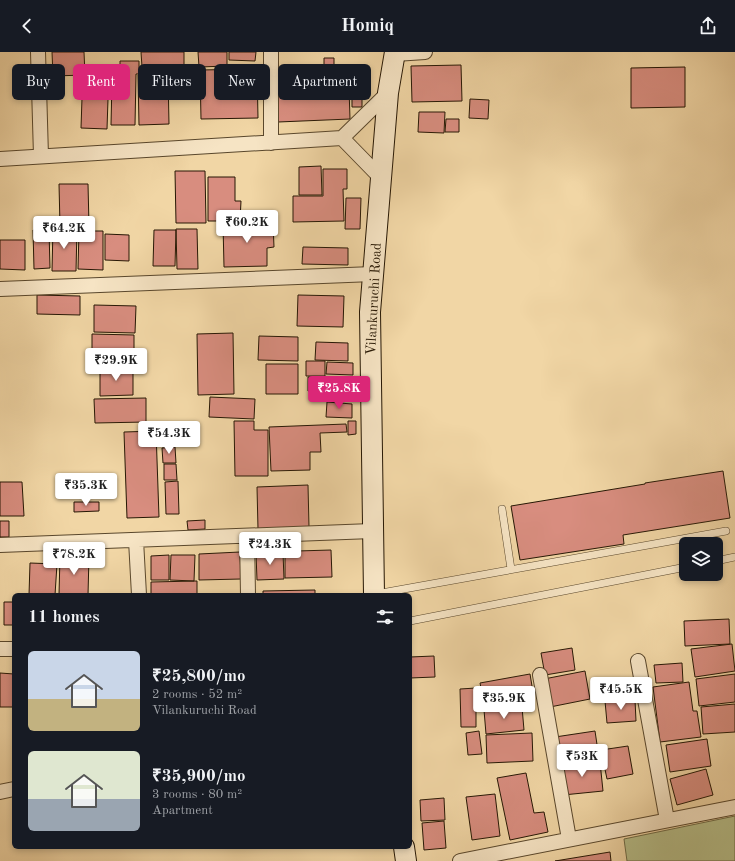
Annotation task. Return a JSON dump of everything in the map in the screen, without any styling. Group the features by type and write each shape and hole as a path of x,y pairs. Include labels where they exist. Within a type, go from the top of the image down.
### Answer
{"main road":[{"name":"Vilankuruchi Road","path":"374,593 370,312 388,93 395,53"},
{"path":"404,849 406,861"}],"street":[{"path":"38,52 41,156"},
{"path":"271,52 271,143"},
{"path":"395,53 425,52"},
{"path":"0,159 342,138 388,93"},
{"path":"342,138 381,178"},
{"path":"0,289 373,274"},
{"path":"0,545 372,531"},
{"path":"247,536 248,593"},
{"path":"136,540 139,593"},
{"path":"0,650 12,649"},
{"path":"638,661 667,820"},
{"path":"540,675 569,839"},
{"path":"0,792 12,789"},
{"path":"460,861 735,807"}],"lane":[{"path":"502,509 511,569"},
{"path":"385,593 726,531"},
{"path":"723,560 735,557"},
{"path":"412,621 679,568"}],"green space":[{"path":"735,816 735,861 627,861 624,839"}],"building":[{"path":"52,52 84,52 85,64 73,64 73,75 65,76 65,64 52,64"},
{"path":"141,52 184,52 184,64 142,64"},
{"path":"198,52 227,52 227,64 214,64 214,66 206,67 206,64 199,64"},
{"path":"229,52 256,52 255,61 229,60"},
{"path":"324,58 334,58 334,64 324,64"},
{"path":"120,61 139,61 138,74 136,74 135,125 111,125 112,100 130,100 130,64 120,64"},
{"path":"461,65 462,101 412,102 411,66"},
{"path":"685,67 685,107 631,108 631,68"},
{"path":"206,70 214,70 214,100 258,100 258,118 201,119 201,100 206,100"},
{"path":"277,91 278,100 349,100 350,119 278,122"},
{"path":"470,99 489,100 488,119 469,118"},
{"path":"82,100 108,100 107,129 81,128"},
{"path":"138,100 169,100 169,124 139,125"},
{"path":"352,100 362,100 362,107 352,107"},
{"path":"419,112 445,112 444,133 418,132"},
{"path":"446,119 459,119 459,132 445,132"},
{"path":"321,166 322,195 299,195 299,167"},
{"path":"323,169 347,169 347,189 343,189 344,221 293,222 293,196 323,196"},
{"path":"175,171 205,171 206,223 176,223"},
{"path":"208,177 235,177 235,201 241,201 240,221 208,221"},
{"path":"59,184 88,184 89,226 60,226"},
{"path":"346,198 361,198 360,229 345,229"},
{"path":"273,223 274,247 267,248 267,266 224,267 223,224"},
{"path":"53,228 77,229 76,271 52,271"},
{"path":"176,229 197,229 198,269 177,269"},
{"path":"33,230 49,230 50,268 34,269"},
{"path":"154,230 176,230 175,266 153,266"},
{"path":"79,231 103,231 103,270 78,269"},
{"path":"105,234 129,235 129,261 105,260"},
{"path":"0,240 25,240 25,270 0,269"},
{"path":"303,247 348,248 348,265 302,264"},
{"path":"37,295 80,296 80,315 37,314"},
{"path":"298,295 344,296 343,327 297,326"},
{"path":"94,305 136,306 135,333 94,332"},
{"path":"233,333 234,394 198,395 197,334"},
{"path":"92,334 134,335 134,364 92,363"},
{"path":"259,336 298,337 298,361 258,360"},
{"path":"316,342 348,343 348,361 315,360"},
{"path":"306,361 325,361 325,376 306,376"},
{"path":"327,362 353,363 353,375 326,374"},
{"path":"266,364 298,364 298,394 266,394"},
{"path":"133,369 133,395 100,396 100,370"},
{"path":"308,377 345,378 344,393 308,391"},
{"path":"210,397 255,399 254,419 209,417"},
{"path":"146,398 146,422 95,423 94,399"},
{"path":"327,402 352,404 352,418 326,417"},
{"path":"234,421 254,421 254,430 268,430 268,476 235,476"},
{"path":"348,421 356,421 356,434 348,435"},
{"path":"346,424 347,432 320,433 321,452 310,452 310,470 271,471 269,427"},
{"path":"173,429 174,446 162,446 161,430"},
{"path":"156,431 159,517 127,518 124,432"},
{"path":"175,447 176,463 163,463 162,448"},
{"path":"164,464 176,464 177,480 164,480"},
{"path":"723,471 730,518 623,535 624,544 520,560 511,506"},
{"path":"178,481 179,514 166,514 165,482"},
{"path":"0,482 22,482 24,516 0,516"},
{"path":"308,485 309,527 258,529 257,487"},
{"path":"74,502 99,502 99,511 74,512"},
{"path":"205,520 205,529 188,530 187,521"},
{"path":"0,521 9,521 9,537 0,537"},
{"path":"331,550 332,577 285,578 285,555 297,555 297,551"},
{"path":"240,552 241,579 199,580 199,554"},
{"path":"283,553 284,579 257,580 256,554"},
{"path":"169,555 169,580 151,580 151,556"},
{"path":"171,555 195,555 194,581 170,580"},
{"path":"60,556 89,556 88,593 59,593"},
{"path":"30,563 57,564 55,593 29,593"},
{"path":"197,581 197,593 151,593 151,582"},
{"path":"315,590 315,593 263,593 263,591"},
{"path":"4,602 12,602 12,625 4,625"},
{"path":"729,619 730,644 685,646 684,621"},
{"path":"732,644 735,671 695,677 691,649"},
{"path":"572,648 575,670 545,675 541,653"},
{"path":"434,656 435,677 412,678 412,657"},
{"path":"682,663 683,682 656,683 654,665"},
{"path":"585,671 590,699 550,707 544,679"},
{"path":"0,673 12,674 12,707 0,707"},
{"path":"530,674 534,698 485,708 480,683"},
{"path":"735,674 735,702 699,706 696,679"},
{"path":"689,682 693,711 697,711 701,737 660,742 653,687"},
{"path":"476,688 476,727 461,727 460,689"},
{"path":"635,700 636,721 607,723 605,701"},
{"path":"735,704 735,732 703,734 701,707"},
{"path":"522,707 524,730 486,734 484,710"},
{"path":"479,731 482,754 468,755 466,733"},
{"path":"595,731 599,758 559,764 555,737"},
{"path":"532,733 533,761 487,763 486,735"},
{"path":"707,739 711,766 670,772 666,745"},
{"path":"628,746 633,774 607,779 601,750"},
{"path":"600,762 603,791 563,795 560,766"},
{"path":"706,769 713,795 677,805 670,779"},
{"path":"526,773 534,813 544,812 548,832 510,840 497,778"},
{"path":"495,794 500,836 472,840 466,797"},
{"path":"444,798 445,820 421,821 420,800"},
{"path":"444,821 446,848 424,850 422,823"},
{"path":"610,852 611,861 555,861"}]}
